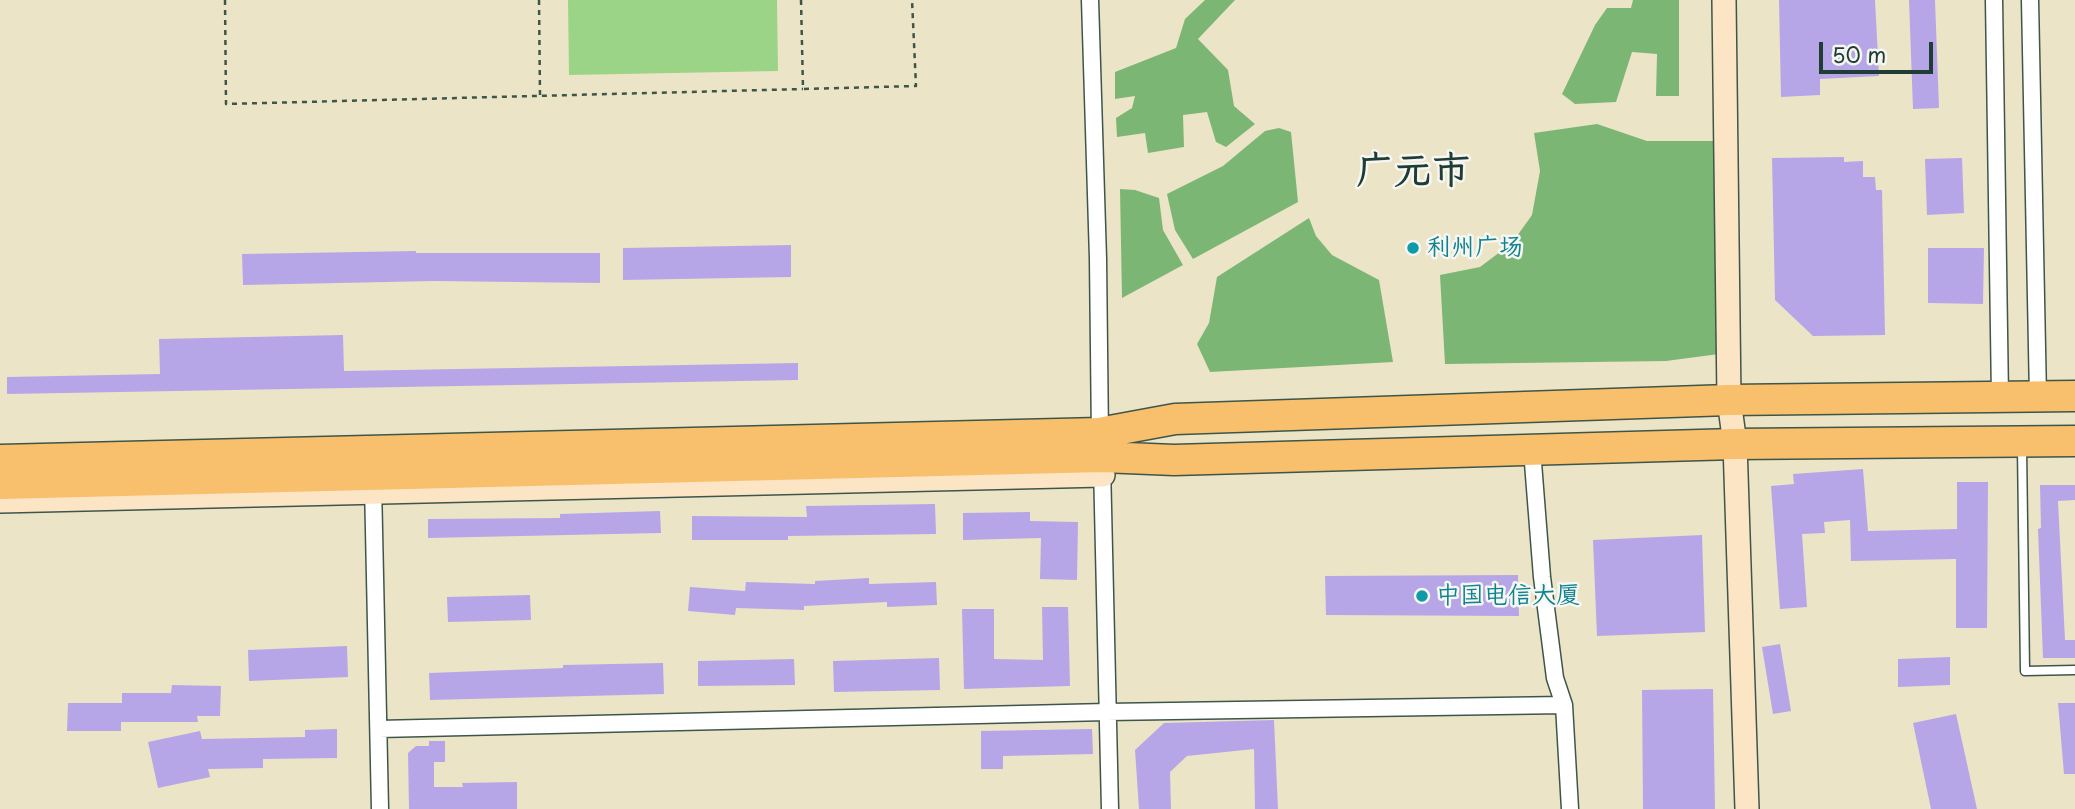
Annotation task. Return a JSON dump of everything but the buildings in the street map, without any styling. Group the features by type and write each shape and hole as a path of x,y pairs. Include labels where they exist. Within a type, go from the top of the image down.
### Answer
{"highway":[{"path":"1101,455 1175,418 1730,400 2075,396"},
{"path":"0,484 1101,455 1174,460 1735,444 2075,441"},
{"path":"0,460 372,473"}],"street":[{"path":"1090,0 1110,809"},
{"path":"1724,0 1730,400 1735,444 1748,809"},
{"path":"1994,0 2000,397"},
{"path":"2030,0 2038,397"},
{"path":"1532,450 1542,578 1555,678 1564,705 1570,809"},
{"path":"0,502 372,473 380,809"},
{"path":"379,729 1107,712 1564,705"}],"lane":[{"path":"2022,441 2025,671 2075,670"}],"path":[{"path":"225,0 226,104 916,86 912,0"},
{"path":"539,0 540,96"},
{"path":"801,0 803,89"}],"green space":[{"path":"568,0 777,0 778,71 569,75"},
{"path":"1205,0 1235,0 1198,39 1228,70 1234,106 1255,124 1226,147 1216,142 1207,112 1183,115 1184,147 1148,153 1145,133 1117,137 1116,118 1132,108 1135,96 1115,99 1115,72 1176,48 1185,19"},
{"path":"1633,0 1679,0 1679,96 1656,96 1657,54 1632,52 1616,102 1575,104 1562,94 1595,25 1607,8 1631,8"},
{"path":"1597,124 1647,141 1713,141 1719,354 1666,361 1445,364 1440,275 1480,267 1512,243 1532,215 1540,171 1534,133"},
{"path":"1279,128 1291,132 1298,202 1193,259 1175,230 1167,194 1223,166 1265,131"},
{"path":"1120,189 1135,190 1159,198 1163,230 1183,265 1122,298"},
{"path":"1309,218 1316,236 1332,255 1379,280 1393,362 1210,372 1197,344 1209,323 1217,277"}],"place":[{"name":"利州广场","path":"1413,248"},
{"name":"中国电信大厦","path":"1422,596"}],"district":[{"name":"广元市","path":"1413,173"}]}
